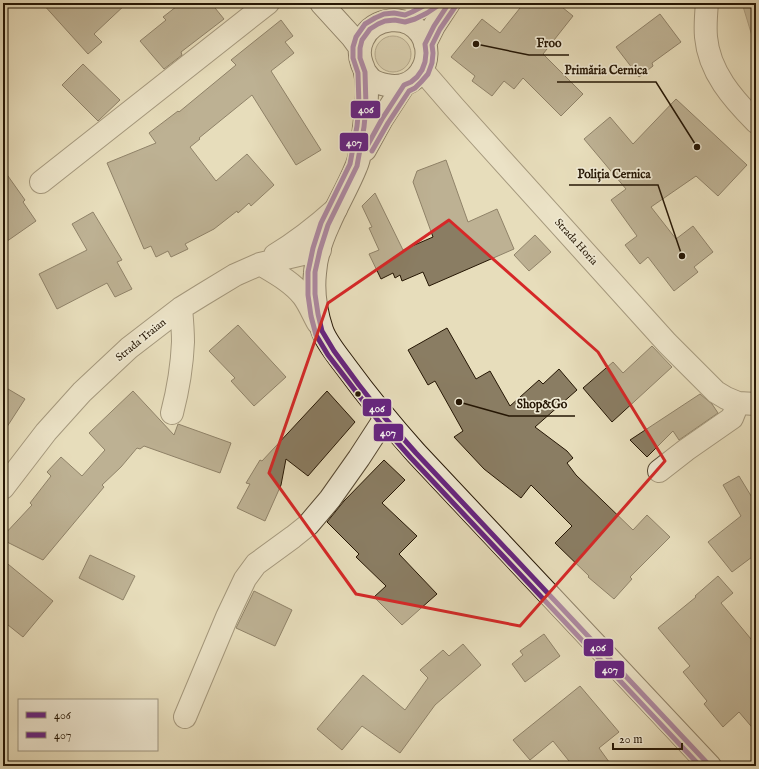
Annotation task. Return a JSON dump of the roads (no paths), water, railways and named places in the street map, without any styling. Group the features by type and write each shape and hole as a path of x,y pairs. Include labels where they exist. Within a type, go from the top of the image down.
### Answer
{"street":[{"path":"41,182 268,3"},
{"path":"321,3 360,48"},
{"path":"326,3 349,16 362,21 378,24"},
{"path":"405,22 428,13 442,3"},
{"path":"425,44 434,26 449,3"},
{"path":"707,3 706,37 712,64 721,81 738,103 756,122"},
{"path":"357,166 366,106 365,72 360,58 362,40 370,29 385,21 395,20 405,22 421,34 425,44 425,62 422,70 411,82 404,85 388,86 379,84 365,72"},
{"name":"Strada Horia","path":"422,70 667,343 716,392 726,398 747,404"},
{"path":"322,331 315,294 315,272 328,225 382,119 404,85"},
{"path":"336,209 316,227 290,246 260,264 294,286 303,296 334,351 385,418 416,453 710,766"},
{"name":"Strada Traian","path":"3,488 46,432 82,392 129,348 181,308 235,275 260,264 320,250"},
{"path":"172,413 178,390 183,341 181,308"},
{"path":"659,471 732,418 747,404"},
{"path":"186,717 227,617 245,580 256,564 308,525 330,499 385,418"}],"place":[{"name":"Froo","path":"476,44"},
{"name":"Primăria Cernica","path":"697,147"},
{"name":"Poliția Cernica","path":"682,256"},
{"name":"Shop&Go","path":"459,402"}]}
